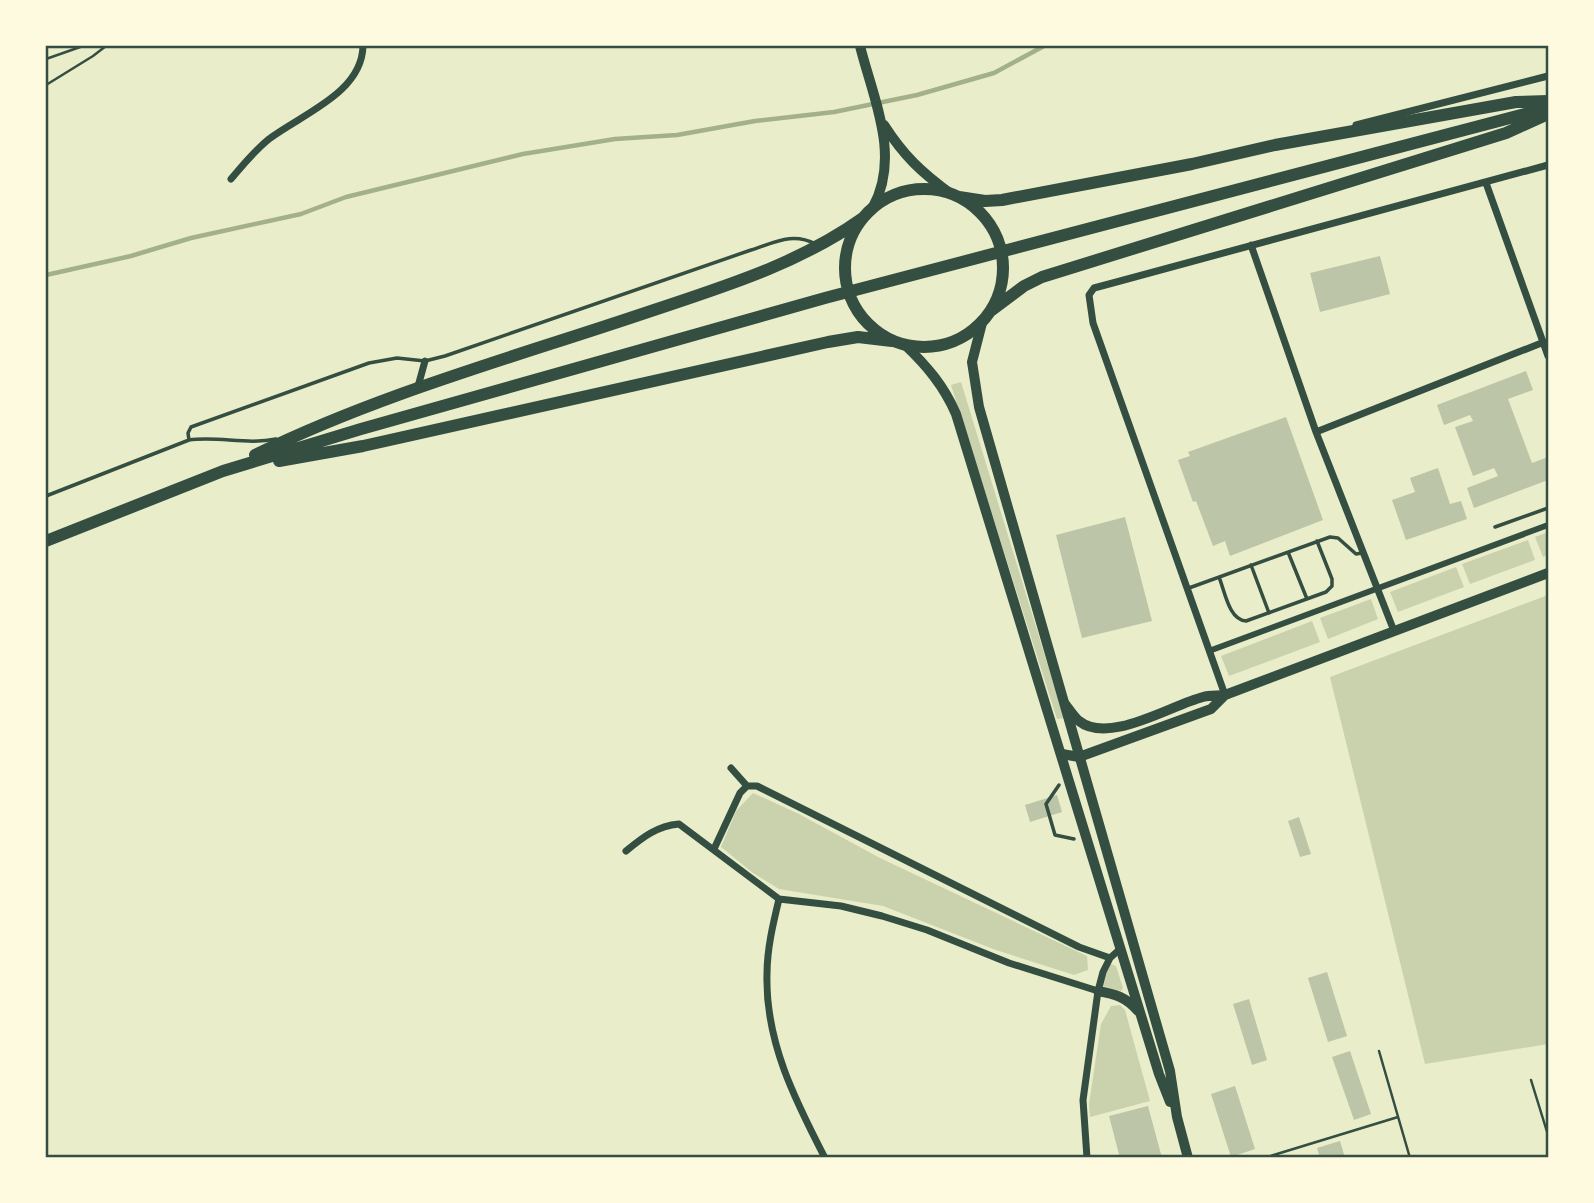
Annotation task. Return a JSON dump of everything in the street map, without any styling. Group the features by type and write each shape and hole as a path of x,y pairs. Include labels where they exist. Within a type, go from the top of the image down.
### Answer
{"main road":[{"path":"860,46 881,120 885,172 883,186 873,207 863,218 848,247 846,279 856,309 878,332 892,341"},
{"path":"873,207 903,192 919,189 985,201 1002,200 1192,164 1275,145 1516,102 1549,101"},
{"path":"223,471 825,298 1549,108"},
{"path":"223,471 363,446 828,342 858,337 926,348 947,344 966,336 982,323 992,310 1024,286 1052,273 1480,141 1549,114"},
{"path":"881,120 914,165 929,179 975,208 997,237 1003,274 992,310"},
{"path":"46,541 223,471 295,435 352,411 751,277 819,245 863,218"},
{"path":"982,323 972,362 979,407 1170,1071 1177,1117 1188,1157"},
{"path":"905,345 934,375 948,395 956,414 1159,1074 1177,1117"},
{"path":"1120,949 1133,945"},
{"path":"1098,991 1117,995 1128,1001 1142,1019"}],"street":[{"path":"231,179 257,149 350,81 358,70 362,46"},
{"path":"1275,145 1549,76"},
{"path":"1225,695 1093,323 1089,295 1094,288 1549,165"},
{"path":"1486,183 1549,356"},
{"path":"1251,246 1316,432 1394,631"},
{"path":"1316,432 1544,342"},
{"path":"417,390 425,361"},
{"path":"1209,651 1549,525"},
{"path":"1065,703 1078,720 1087,725 1108,729 1132,723 1205,696 1225,695 1549,573"},
{"path":"1062,754 1079,757 1211,709 1225,695"},
{"path":"731,768 747,786"},
{"path":"713,849 740,793 747,786 757,786 1079,947 1110,958"},
{"path":"626,851 645,834 666,825 679,824 779,900 841,906 883,916 927,930 1009,963 1098,991"},
{"path":"779,900 766,973 774,1037 789,1085 825,1157"},
{"path":"1087,1157 1083,1100 1098,991 1102,972 1110,958 1120,949"}],"lane":[{"path":"189,440 191,427 369,363 397,358 425,361 445,356 792,238 801,237 819,245"},
{"path":"46,496 189,440 208,438 266,441 295,435"},
{"path":"1495,527 1549,508"},
{"path":"1187,589 1330,537 1338,538 1356,554 1363,553"},
{"path":"1219,577 1234,616 1239,621 1269,613 1326,592 1332,586 1332,579 1317,541"},
{"path":"1287,552 1307,599"},
{"path":"1251,565 1269,613"},
{"path":"1059,785 1046,804 1055,835 1074,839"}],"path":[{"path":"46,59 83,46"},
{"path":"46,85 93,57 106,46"},
{"path":"1380,1051 1410,1157"},
{"path":"1531,1080 1549,1135"},
{"path":"1264,1157 1398,1117"}],"green space":[{"path":"961,382 1064,718 1057,719 951,385"},
{"path":"1548,532 1548,555 1543,557 1535,537"},
{"path":"1528,540 1535,560 1470,584 1462,564"},
{"path":"1456,567 1464,587 1398,612 1390,592"},
{"path":"1548,595 1548,1044 1425,1064 1330,677"},
{"path":"1371,599 1378,619 1328,639 1320,618"},
{"path":"1312,621 1320,642 1229,676 1221,656"},
{"path":"753,793 799,814 880,858 1087,956 1088,970 1074,975 996,950 883,906 779,889 753,873 721,847 736,811"},
{"path":"1111,964 1116,966 1123,988 1121,991 1102,986 1107,967"},
{"path":"1120,1005 1125,1010 1150,1101 1090,1117 1089,1104 1101,1024 1111,1006"}],"building":[{"path":"1380,256 1390,294 1320,312 1310,273"},
{"path":"1526,371 1533,390 1508,399 1532,463 1548,457 1548,480 1474,508 1467,488 1498,476 1494,468 1473,476 1455,427 1473,421 1470,415 1444,425 1437,405"},
{"path":"1286,417 1323,520 1230,556 1225,541 1213,546 1178,460 1190,456 1188,452"},
{"path":"1438,468 1450,504 1461,501 1467,519 1406,540 1392,500 1415,492 1410,478"},
{"path":"1125,517 1152,621 1082,638 1056,535"},
{"path":"1057,795 1062,812 1030,822 1025,805"},
{"path":"1299,817 1311,854 1300,857 1288,821"},
{"path":"1327,972 1347,1036 1328,1042 1308,978"},
{"path":"1249,999 1267,1060 1252,1065 1233,1004"},
{"path":"1350,1051 1371,1114 1354,1120 1332,1057"},
{"path":"1235,1086 1255,1149 1231,1157 1211,1094"},
{"path":"1148,1106 1162,1158 1120,1158 1109,1116"},
{"path":"1340,1141 1345,1158 1320,1158 1317,1148"}],"waterway":[{"path":"46,275 131,256 191,238 301,214 346,197 523,154 615,139 677,135 755,121 834,112 917,95 994,73 1044,46"}]}
